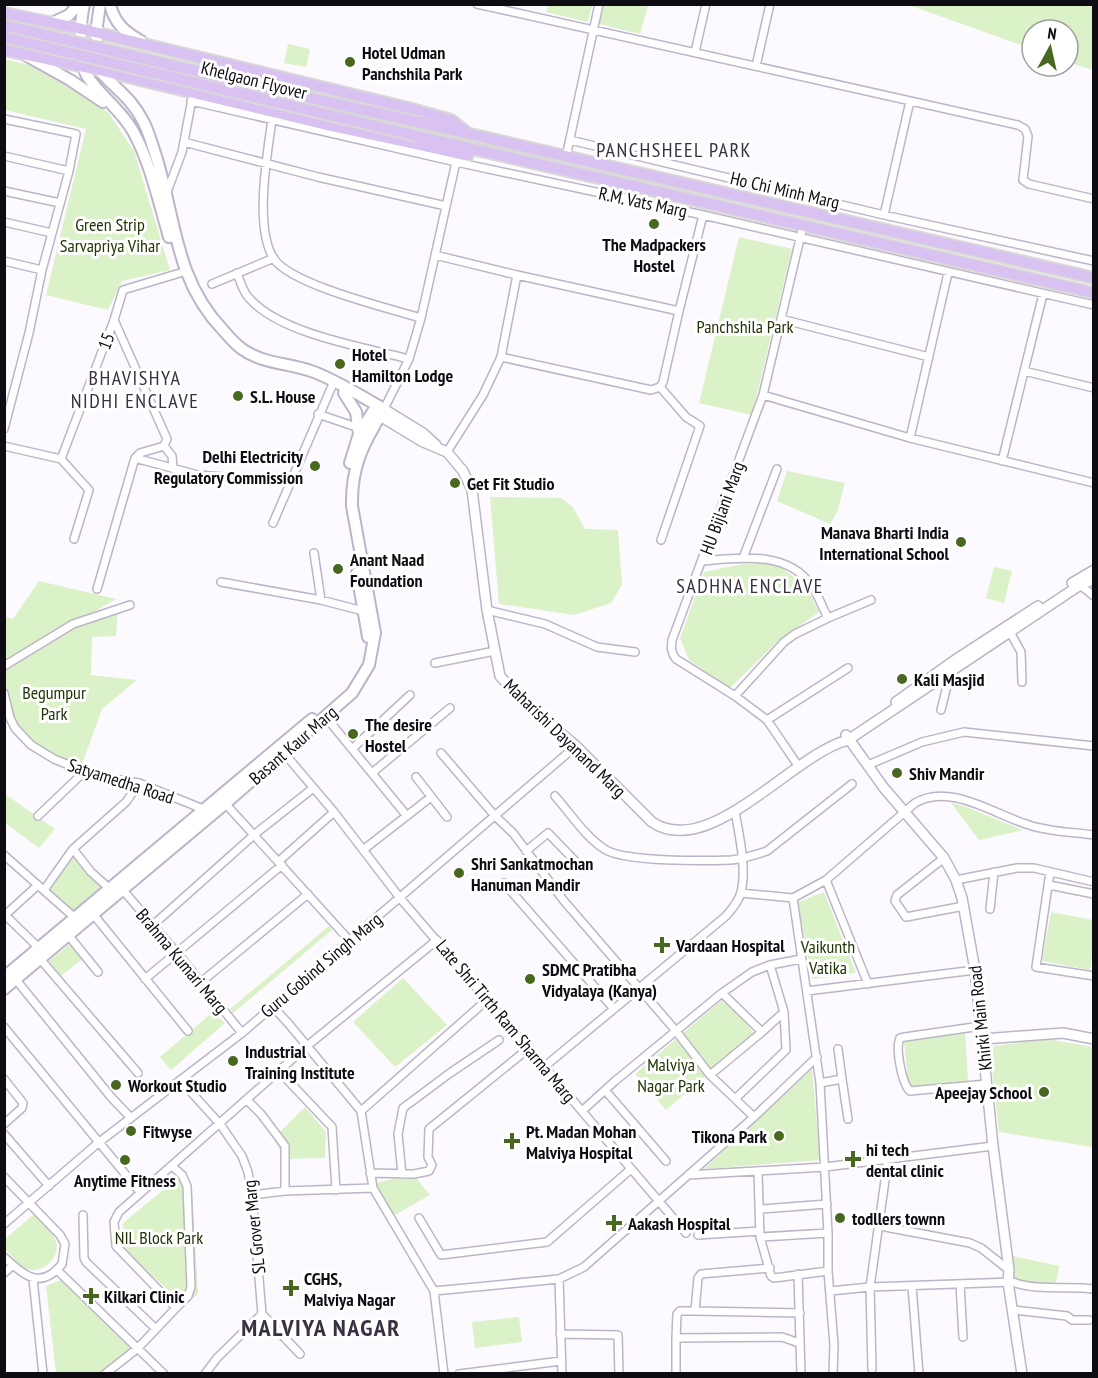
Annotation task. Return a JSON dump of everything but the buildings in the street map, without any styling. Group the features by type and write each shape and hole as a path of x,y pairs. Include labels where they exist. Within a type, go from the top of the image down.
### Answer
{"main road":[{"path":"52,23 69,15 79,4"},
{"path":"84,4 81,51 83,67 88,79 117,109 141,147 182,272"},
{"path":"100,4 96,33 99,70 133,103 144,122 160,166 174,242"},
{"path":"110,4 114,18 122,29 155,48"},
{"path":"4,13 82,29 418,111 451,120 469,133"},
{"path":"4,13 13,26 13,34 4,45"},
{"name":"Khelgaon Flyover","path":"4,25 283,93 469,133"},
{"name":"Khelgaon Flyover","path":"4,37 495,154"},
{"path":"4,50 99,70 190,96 415,145 472,156 495,154"},
{"path":"23,55 65,77 99,99 126,122"},
{"path":"190,96 175,84 172,70 181,59 195,56"},
{"name":"Ho Chi Minh Marg","path":"469,133 1094,278"},
{"name":"Ho Chi Minh Marg","path":"495,154 1094,293"},
{"name":"Maharishi Dayanand Marg","path":"182,272 189,296 203,317 239,354 260,365 304,374 378,410"},
{"name":"Maharishi Dayanand Marg","path":"182,272 207,313 244,351 267,362 297,367 322,375 378,410"},
{"path":"344,393 357,412 362,432"},
{"name":"Basant Kaur Marg","path":"222,800 353,682 366,653 368,632 346,506 348,469 362,432 378,410"},
{"name":"Basant Kaur Marg","path":"4,989 17,981 75,918 284,753 359,684 369,665 374,644 374,621 351,491 362,432"},
{"name":"Basant Kaur Marg","path":"4,977 69,936 206,813"}],"street":[{"path":"477,4 1018,125 1025,129 1028,136 1023,180 1029,184 1094,199"},
{"path":"566,157 599,4"},
{"path":"695,52 706,4"},
{"path":"756,66 770,4"},
{"path":"166,194 184,142 190,96"},
{"name":"R.M. Vats Marg","path":"190,96 272,120 703,215 1094,305"},
{"path":"884,215 910,101"},
{"path":"4,119 76,134 69,171 42,270 29,333 5,425"},
{"path":"272,120 266,162 264,232 274,258 283,268 320,288 421,318"},
{"path":"570,140 884,215 1094,261"},
{"path":"184,142 318,177 446,206"},
{"path":"4,156 69,171"},
{"path":"378,410 409,358 421,318 456,162"},
{"path":"4,191 60,203"},
{"path":"501,357 651,390 660,387 703,215"},
{"path":"4,222 52,232"},
{"name":"HU Bijlani Marg","path":"799,767 767,720 735,696 676,659 672,654 672,640 763,395 802,226"},
{"path":"435,255 679,310"},
{"path":"212,284 274,258"},
{"path":"4,261 42,270"},
{"name":"15","path":"62,459 124,289 182,272"},
{"path":"237,273 248,297 267,313 301,330 409,358"},
{"path":"910,438 948,273"},
{"path":"447,452 483,395 501,357 517,275"},
{"path":"1002,460 1043,294"},
{"path":"781,319 929,357"},
{"path":"114,320 167,436 164,446"},
{"path":"1024,371 1094,388"},
{"path":"273,523 332,386"},
{"path":"660,387 686,417 700,426 661,540"},
{"path":"763,395 910,438 1094,483"},
{"name":"Maharishi Dayanand Marg","path":"378,410 393,424 421,441 437,446"},
{"name":"Maharishi Dayanand Marg","path":"378,410 423,433 447,452 463,471 472,490 487,610 498,669 505,683 576,746 652,822 665,829 680,831 697,827 714,822 735,811 799,767 950,674 1080,585 1094,579"},
{"path":"318,414 362,432 393,424"},
{"path":"4,446 62,459 89,490 74,539"},
{"path":"97,589 135,458 138,453 164,446"},
{"path":"164,446 172,456 173,468"},
{"path":"135,458 198,475 248,479 292,478"},
{"path":"743,558 777,469"},
{"path":"314,553 321,600"},
{"path":"702,561 743,558 778,561 795,570 810,583 828,618"},
{"name":"Maharishi Dayanand Marg","path":"845,739 958,658 1094,570"},
{"path":"221,582 321,600 363,611"},
{"path":"1080,585 1094,596"},
{"path":"735,696 784,642 795,634 871,600"},
{"path":"4,666 73,624 130,605"},
{"path":"487,610 545,624 597,647 635,652"},
{"path":"1010,632 1021,652 1022,682"},
{"path":"435,663 495,651"},
{"path":"767,720 848,668"},
{"path":"941,711 950,674"},
{"name":"Satyamedha Road","path":"4,693 8,724 31,745 54,759 84,772 139,783 206,813"},
{"path":"352,749 410,695"},
{"path":"372,773 450,708"},
{"path":"325,716 407,816"},
{"path":"868,765 922,742 964,732 1094,746"},
{"name":"Khirki Main Road","path":"845,739 944,858 956,879 964,906 975,970 993,1146 1009,1270 1008,1282 1022,1374"},
{"name":"Guru Gobind Singh Marg","path":"4,1224 130,1117 242,1033 576,746"},
{"name":"Late Shri Tirth Ram Sharma Marg","path":"284,753 312,789 334,812 400,898 686,1233"},
{"path":"441,753 495,816 513,833 564,902 676,1031 710,1075 754,1117"},
{"path":"38,816 84,772"},
{"path":"416,777 447,817"},
{"path":"44,891 73,849 126,802 139,783"},
{"path":"555,796 597,842 613,853 654,859 742,858 767,851 852,784"},
{"path":"153,925 255,834 312,789"},
{"path":"363,850 431,797"},
{"path":"741,893 793,898 826,880 925,797 962,799 1028,825 1094,835"},
{"path":"222,800 350,940"},
{"path":"544,1066 726,916 741,893 742,858 735,811"},
{"path":"146,979 281,863 334,812"},
{"path":"526,851 548,833 579,865"},
{"path":"73,849 91,872 110,889"},
{"path":"4,855 75,918"},
{"path":"944,858 897,895 895,901 906,917 964,906"},
{"path":"956,879 1017,868 1034,868 1094,882"},
{"path":"990,909 994,872"},
{"path":"1050,872 1036,967 1094,976"},
{"path":"826,880 868,984"},
{"path":"504,883 614,1009"},
{"path":"38,885 5,916 40,954 138,1073"},
{"path":"1049,885 1094,894"},
{"name":"Brahma Kumari Marg","path":"122,890 242,1033"},
{"path":"200,983 308,894"},
{"path":"793,898 818,1057 827,1204 828,1271 834,1345 833,1374"},
{"path":"93,914 188,1031"},
{"path":"69,936 98,972"},
{"path":"176,1308 116,1246 114,1222 119,1212 308,1046 437,940"},
{"path":"582,1112 722,993 752,972 770,965 801,960"},
{"path":"735,1099 784,1053 787,1047 784,1012 770,965"},
{"path":"807,991 975,970"},
{"path":"17,981 111,1097 130,1117"},
{"path":"722,993 762,1032"},
{"path":"361,1111 488,999"},
{"path":"272,1006 361,1111 373,1188 434,1291 444,1374"},
{"path":"710,1075 784,1012"},
{"path":"981,1026 900,1038 897,1045 904,1085 910,1091 987,1084"},
{"path":"4,1027 140,1192"},
{"path":"983,1039 1063,1034 1094,1039"},
{"path":"402,1174 398,1134 403,1108 450,1072 499,1041"},
{"path":"370,1173 402,1174 429,1171 432,1165 428,1157 429,1130 529,1048"},
{"path":"838,1049 848,1119"},
{"path":"434,1291 559,1279 584,1267 754,1117 818,1057"},
{"path":"279,1071 332,1127 336,1190"},
{"path":"4,1079 23,1103 22,1108 4,1124"},
{"path":"820,1083 842,1079"},
{"name":"SL Grover Marg","path":"180,1080 220,1124 242,1156 248,1172 262,1314"},
{"path":"606,1090 666,1161"},
{"path":"247,1100 261,1114 285,1146 285,1191"},
{"path":"4,1134 50,1186"},
{"path":"688,1175 825,1167 993,1146"},
{"path":"872,1369 870,1287 888,1159"},
{"path":"105,1374 138,1348 188,1296 191,1287 187,1186 182,1175 172,1166"},
{"path":"419,1218 441,1255 547,1242 631,1169"},
{"path":"758,1172 760,1234 771,1276 774,1278 828,1271"},
{"path":"4,1177 60,1235 64,1244 62,1264 48,1276 33,1279 27,1277 4,1257"},
{"path":"252,1195 285,1191 373,1188"},
{"path":"760,1209 827,1204"},
{"path":"83,1215 86,1262 156,1329"},
{"path":"880,1226 970,1243 981,1248 1009,1270"},
{"path":"698,1235 828,1233"},
{"path":"4,1273 13,1265"},
{"path":"695,1311 698,1278 701,1274 770,1268"},
{"path":"57,1270 138,1348 159,1372"},
{"path":"798,1274 801,1374"},
{"path":"33,1279 43,1374"},
{"path":"559,1279 562,1374"},
{"path":"830,1291 870,1287 1008,1282 1034,1287 1094,1289"},
{"path":"960,1284 963,1337"},
{"path":"912,1286 919,1374"},
{"path":"1013,1310 1067,1316 1072,1320 1089,1320"},
{"path":"676,1374 676,1314 680,1311 800,1314"},
{"path":"205,1374 217,1358 262,1314 300,1354"},
{"path":"560,1334 618,1335 619,1374"},
{"path":"676,1338 782,1336 799,1343"},
{"path":"459,1374 561,1361"}],"green space":[{"path":"548,4 592,5 588,22 546,12"},
{"path":"603,5 648,5 640,34 599,24"},
{"path":"909,5 1093,5 1092,70 1080,66 1080,18 1020,18 1020,45"},
{"path":"288,44 310,49 306,67 284,63"},
{"name":"Green Strip Sarvapriya Vihar","path":"4,59 29,65 95,102 108,112 134,151 170,270 122,281 108,310 46,295 86,129 5,110"},
{"name":"Panchshila Park","path":"739,237 792,249 752,415 699,403"},
{"path":"787,471 845,483 837,512 830,524 777,501"},
{"path":"490,497 561,498 573,507 585,529 618,530 622,585 611,603 574,615 499,604"},
{"path":"776,563 807,588 819,612 777,642 730,688 689,660 680,638 704,572 743,564"},
{"path":"994,567 1012,571 1004,603 986,598"},
{"name":"Begumpur Park","path":"39,581 116,599 89,615 118,606 116,636 92,637 91,675 137,680 102,709 82,764 96,776 33,746 22,735 10,705 6,687 4,616 13,619"},
{"path":"5,794 55,829 39,848 5,823"},
{"path":"951,803 964,806 1023,830 979,840"},
{"path":"73,849 107,891 75,918 44,890"},
{"name":"Vaikunth Vatika","path":"824,892 856,973 812,979 798,902"},
{"path":"1051,912 1093,920 1090,970 1042,961"},
{"path":"329,926 332,930 233,1013 230,1009"},
{"path":"71,943 84,958 61,976 49,961"},
{"path":"403,978 447,1025 395,1067 353,1022"},
{"name":"Malviya Nagar Park","path":"724,998 755,1034 666,1110 635,1074"},
{"path":"213,1012 225,1023 171,1070 160,1057"},
{"path":"965,1032 968,1081 909,1090 904,1041"},
{"path":"1047,1039 1093,1047 1093,1147 999,1132 990,1052 994,1046"},
{"name":"Tikona Park","path":"812,1069 820,1160 704,1169"},
{"path":"305,1107 326,1132 325,1158 284,1159 274,1138"},
{"path":"413,1174 430,1195 393,1216 376,1183"},
{"name":"NIL Block Park","path":"179,1177 192,1189 198,1294 185,1305 124,1251 123,1223"},
{"path":"34,1214 53,1235 57,1250 54,1257 43,1268 28,1270 4,1248 5,1239"},
{"path":"1013,1256 1059,1266 1056,1284 1035,1286 1015,1281"},
{"path":"61,1280 139,1351 112,1373 56,1373 46,1286"},
{"path":"519,1317 522,1342 475,1348 472,1322"}],"place":[{"name":"Hotel Udman Panchshila Park","path":"350,62"},
{"name":"The Madpackers Hostel","path":"654,224"},
{"name":"Hotel Hamilton Lodge","path":"340,364"},
{"name":"S.L. House","path":"238,396"},
{"name":"Delhi Electricity Regulatory Commission","path":"315,466"},
{"name":"Get Fit Studio","path":"455,483"},
{"name":"Manava Bharti India International School","path":"961,542"},
{"name":"Anant Naad Foundation","path":"338,569"},
{"name":"Kali Masjid","path":"902,679"},
{"name":"The desire Hostel","path":"353,734"},
{"name":"Shiv Mandir","path":"897,773"},
{"name":"Shri Sankatmochan Hanuman Mandir","path":"459,873"},
{"name":"Vardaan Hospital","path":"662,945"},
{"name":"SDMC Pratibha Vidyalaya (Kanya)","path":"530,979"},
{"name":"Industrial Training Institute","path":"233,1061"},
{"name":"Workout Studio","path":"116,1085"},
{"name":"Apeejay School","path":"1044,1092"},
{"name":"Fitwyse","path":"131,1131"},
{"name":"Tikona Park","path":"779,1136"},
{"name":"Pt. Madan Mohan Malviya Hospital","path":"512,1141"},
{"name":"hi tech dental clinic","path":"853,1159"},
{"name":"Anytime Fitness","path":"125,1160"},
{"name":"todllers townn","path":"840,1218"},
{"name":"Aakash Hospital","path":"614,1223"},
{"name":"CGHS, Malviya Nagar","path":"291,1288"},
{"name":"Kilkari Clinic","path":"91,1296"}],"district":[{"name":"PANCHSHEEL PARK","path":"674,150"},
{"name":"BHAVISHYA NIDHI ENCLAVE","path":"135,390"},
{"name":"SADHNA ENCLAVE","path":"750,586"},
{"name":"MALVIYA NAGAR","path":"321,1327"}]}
